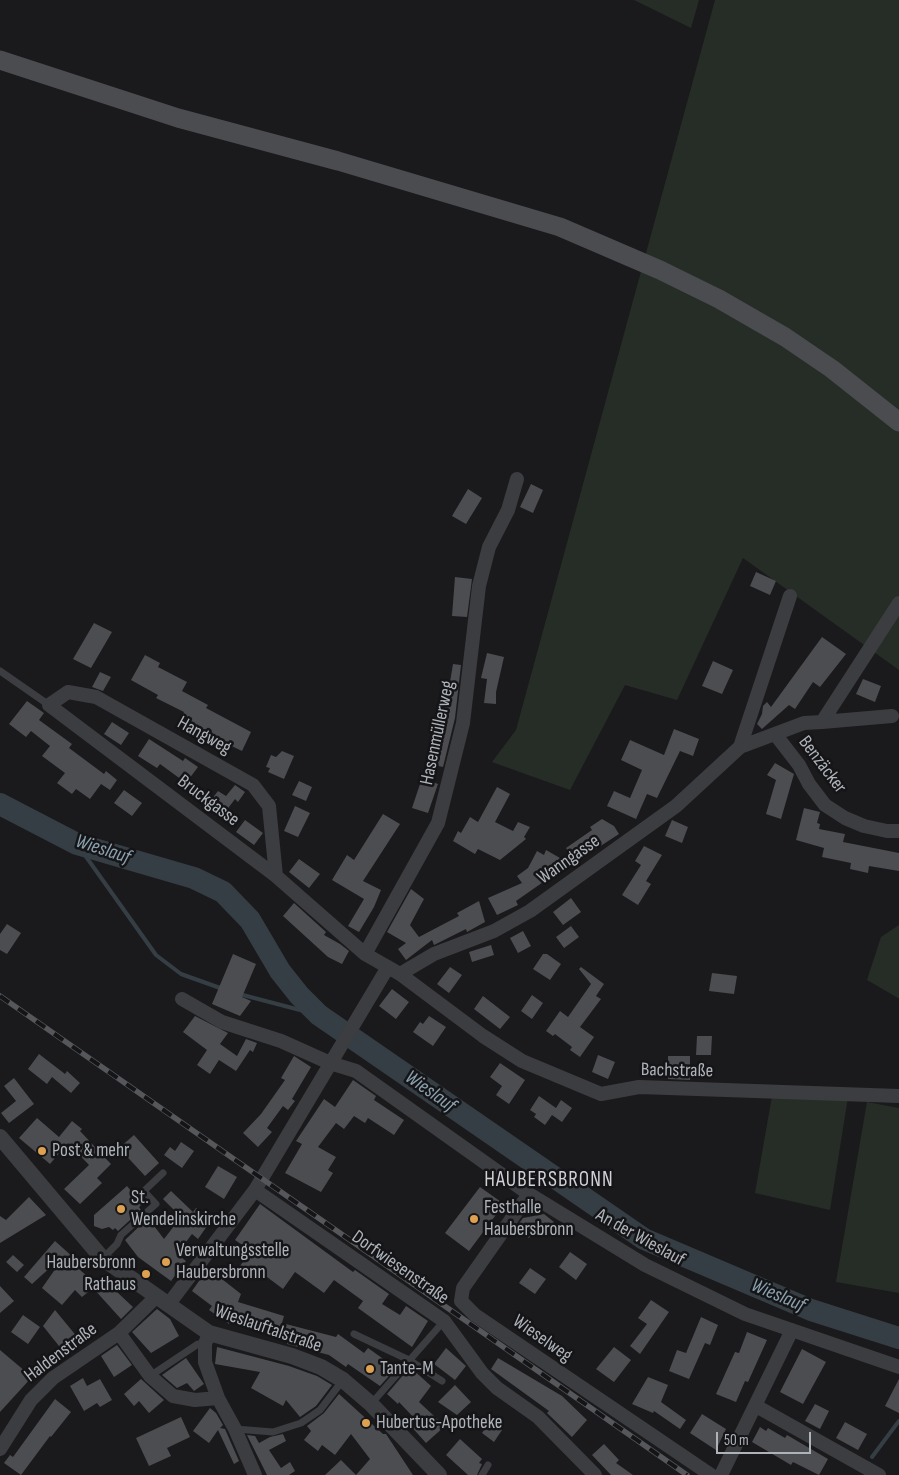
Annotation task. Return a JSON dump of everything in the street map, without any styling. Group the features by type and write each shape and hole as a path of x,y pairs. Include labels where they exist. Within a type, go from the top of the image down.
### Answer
{"main road":[{"path":"0,60 178,118 338,161 560,227 660,270 719,299 785,337 832,369 899,422"}],"street":[{"name":"Hasenmüllerweg","path":"366,954 438,823 464,723 479,586 489,547 508,510 517,479"},
{"name":"Wanngasse","path":"740,747 790,596"},
{"path":"822,722 899,603"},
{"name":"Hangweg","path":"49,705 68,692 96,697 253,785 269,806 276,876"},
{"name":"Bruckgasse","path":"49,705 276,876 366,954 394,971"},
{"name":"Wanngasse","path":"394,971 494,931 530,911 676,806 740,747 804,723 892,716"},
{"name":"Benzäcker","path":"775,734 799,765 809,784 825,805 845,818 864,826 887,831 899,831"},
{"path":"162,1301 255,1190 361,1013 394,971"},
{"name":"Bachstraße","path":"394,971 483,1036 522,1061 601,1094 639,1087 899,1096"},
{"path":"182,999 222,1022 333,1058"},
{"name":"An der Wieslauf","path":"333,1058 356,1071 529,1194 645,1266 745,1314 899,1367"},
{"name":"Wieslauftalstraße","path":"0,1138 102,1258 162,1301 207,1338 292,1356 321,1367 343,1380 371,1404 439,1475"},
{"name":"Dorfwiesenstraße","path":"255,1190 444,1321 482,1373 498,1388 538,1417 595,1475"},
{"name":"Wieselweg","path":"529,1194 463,1288 461,1300 482,1321 711,1475"},
{"name":"Haldenstraße","path":"0,1449 31,1400 53,1378 162,1301"},
{"path":"721,1475 792,1330"},
{"path":"119,1333 150,1376 173,1396 195,1400 218,1398"},
{"path":"207,1338 208,1375 235,1429 250,1468 255,1475"},
{"path":"756,1406 879,1475"}],"lane":[{"name":"Bruckgasse","path":"0,671 49,705"},
{"path":"102,1258 117,1244 121,1235 156,1204 144,1191 163,1173"},
{"path":"371,1404 444,1321"},
{"path":"354,1334 409,1360 442,1381"},
{"path":"150,1376 207,1338"},
{"path":"235,1429 273,1432 301,1423 320,1410 343,1380"},
{"path":"482,1475 488,1465"}],"shaded area":[{"path":"634,0 699,0 691,28"},
{"path":"715,0 899,0 899,670 743,558 677,700 625,685 570,790 492,762 516,730"},
{"path":"899,925 898,998 867,980 881,937"},
{"path":"772,1096 848,1097 830,1210 755,1193"},
{"path":"867,1102 899,1108 899,1293 836,1282"}],"building":[{"path":"531,484 543,490 533,513 520,507"},
{"path":"468,489 482,498 466,524 452,516"},
{"path":"756,572 776,581 770,595 750,586"},
{"path":"455,577 472,579 467,617 452,616"},
{"path":"94,623 112,632 91,668 73,659"},
{"path":"822,637 846,654 820,687 813,682 795,709 789,705 762,729 757,724 762,714 763,706 767,702 771,707"},
{"path":"487,653 504,657 496,692 496,704 484,703 487,679 481,678"},
{"path":"145,655 160,663 158,667 187,682 182,691 208,705 206,708 251,732 242,751 180,721 184,712 156,698 158,695 131,680"},
{"path":"713,661 733,670 722,694 702,686"},
{"path":"453,664 461,665 455,718 443,767 429,764 436,729 439,730 445,700 447,700"},
{"path":"100,672 111,677 103,691 92,687"},
{"path":"863,679 881,686 875,702 856,694"},
{"path":"27,701 44,713 39,720 72,744 69,748 104,774 106,771 117,780 110,790 101,784 90,799 76,789 72,794 57,783 65,773 42,756 50,746 31,731 26,737 9,724"},
{"path":"112,722 129,733 121,745 104,734"},
{"path":"674,729 699,739 693,756 680,751 657,798 647,794 636,819 607,806 614,791 630,798 642,770 621,760 630,740 664,755"},
{"path":"149,739 183,761 185,758 198,767 186,783 160,764 157,768 138,756"},
{"path":"282,751 294,756 284,779 268,772 270,768 266,767 271,755 276,757"},
{"path":"775,763 794,774 781,819 766,814 776,780 767,775"},
{"path":"422,778 438,784 428,813 412,808"},
{"path":"299,781 312,787 306,801 292,795"},
{"path":"235,785 245,792 238,802 235,799 223,815 208,804 218,791 226,796"},
{"path":"497,787 510,794 495,822 513,831 518,822 530,827 524,837 526,839 500,860 478,849 475,854 453,841 458,831 461,833 470,817 478,822"},
{"path":"124,790 142,803 132,816 114,803"},
{"path":"295,806 310,813 298,837 284,831"},
{"path":"804,808 820,812 817,823 820,824 819,829 845,834 843,842 899,853 899,871 869,866 868,873 850,869 851,863 822,857 824,848 796,840"},
{"path":"383,814 400,824 363,881 381,890 374,907 359,932 348,926 364,899 332,880 347,855 354,860"},
{"path":"602,819 614,826 619,834 576,862 566,848 592,830 590,827"},
{"path":"245,820 263,833 254,845 236,832"},
{"path":"672,820 688,827 682,843 665,836"},
{"path":"644,846 662,855 646,881 651,884 638,905 622,895 641,865 635,861"},
{"path":"546,850 560,858 549,878 516,901 518,905 497,915 488,898 522,883 517,876 528,868 537,851 544,855"},
{"path":"299,859 320,874 309,888 289,872"},
{"path":"411,889 424,899 410,925 419,937 459,916 457,913 479,901 485,922 467,932 466,929 434,945 432,940 406,960 398,949 406,943 387,932"},
{"path":"571,898 581,912 563,925 553,912"},
{"path":"294,903 326,932 324,935 349,951 342,964 328,957 283,916"},
{"path":"7,924 21,933 7,954 0,950 0,934"},
{"path":"571,926 579,937 564,948 556,937"},
{"path":"523,931 531,946 518,953 510,938"},
{"path":"491,945 494,955 472,962 469,952"},
{"path":"233,954 256,964 242,997 251,1001 240,1016 212,1004"},
{"path":"543,954 547,954 561,964 550,980 533,969"},
{"path":"450,967 462,975 449,993 437,984"},
{"path":"581,967 604,984 596,996 601,999 580,1027 594,1037 580,1057 570,1050 572,1047 555,1034 553,1036 546,1031 560,1011 568,1017 591,984 579,969"},
{"path":"712,973 737,976 734,994 709,991"},
{"path":"392,989 409,1002 396,1019 379,1006"},
{"path":"532,995 543,1003 532,1019 521,1011"},
{"path":"483,996 510,1017 500,1029 474,1009"},
{"path":"195,1016 228,1033 220,1044 237,1056 246,1039 257,1043 253,1052 250,1050 236,1071 219,1060 210,1074 197,1065 207,1050 183,1032"},
{"path":"429,1016 446,1027 433,1046 413,1032 420,1022 423,1024"},
{"path":"697,1036 712,1036 711,1055 696,1055"},
{"path":"39,1054 65,1074 67,1071 80,1083 71,1093 52,1077 47,1084 28,1069"},
{"path":"598,1055 615,1062 608,1079 592,1072"},
{"path":"294,1056 311,1067 292,1099 295,1101 288,1110 283,1106 267,1128 272,1132 258,1147 243,1133 261,1114 285,1080 281,1078"},
{"path":"668,1056 690,1056 690,1080 668,1079"},
{"path":"500,1063 525,1080 509,1104 496,1095 502,1086 490,1077"},
{"path":"14,1078 34,1104 9,1123 1,1113 16,1101 4,1086"},
{"path":"353,1080 376,1096 374,1100 404,1120 394,1135 368,1118 365,1123 354,1116 344,1129 336,1123 318,1147 336,1157 328,1170 333,1173 321,1192 285,1173 302,1144 296,1141 324,1099 335,1107"},
{"path":"539,1096 556,1108 561,1100 572,1108 562,1122 552,1115 545,1125 534,1117 536,1114 530,1110"},
{"path":"37,1118 59,1137 72,1121 82,1129 80,1131 111,1164 97,1178 102,1183 80,1204 64,1189 89,1165 68,1143 50,1164 19,1138"},
{"path":"134,1135 159,1163 145,1176 119,1148"},
{"path":"181,1142 194,1151 182,1168 164,1155 170,1147 175,1151"},
{"path":"218,1166 237,1177 224,1199 205,1187"},
{"name":"St. Wendelinskirche","path":"127,1186 142,1204 139,1207 141,1210 118,1231 115,1228 113,1230 109,1227 102,1229 94,1226 94,1215"},
{"name":"Festhalle Haubersbronn","path":"480,1187 504,1204 469,1251 445,1233"},
{"path":"171,1191 193,1212 196,1208 212,1219 198,1239 192,1234 177,1254 186,1261 171,1281 138,1257 125,1240 148,1218 164,1239 181,1217 163,1199"},
{"path":"29,1197 46,1215 0,1243 0,1216 6,1220"},
{"path":"260,1204 353,1272 355,1270 389,1294 382,1304 400,1315 406,1306 428,1321 412,1347 358,1308 363,1301 334,1280 324,1293 295,1272 283,1289 255,1268 251,1273 240,1266 251,1251 235,1240"},
{"path":"544,1214 554,1222 543,1237 534,1231 529,1238 515,1229 523,1218"},
{"path":"55,1241 74,1258 71,1262 96,1284 102,1278 133,1307 121,1319 93,1288 82,1297 75,1290 62,1305 42,1288 56,1268 53,1265 32,1284 24,1277"},
{"path":"570,1252 587,1264 576,1280 559,1267"},
{"path":"13,1255 24,1265 17,1272 6,1262"},
{"path":"208,1268 241,1294 238,1302 284,1316 282,1323 336,1337 338,1334 364,1353 368,1348 396,1368 380,1386 348,1364 346,1367 329,1355 287,1344 289,1339 231,1321 229,1324 209,1310 212,1306 192,1291"},
{"path":"530,1268 546,1279 535,1294 519,1283"},
{"path":"0,1286 14,1301 0,1313"},
{"path":"651,1300 669,1312 640,1354 630,1346 647,1324 638,1318"},
{"path":"157,1309 170,1319 179,1336 151,1353 132,1332"},
{"path":"55,1310 83,1344 67,1356 43,1326"},
{"path":"23,1315 40,1327 28,1344 11,1332"},
{"path":"701,1317 718,1325 710,1345 705,1343 689,1379 669,1371 677,1350 686,1353"},
{"path":"747,1332 767,1340 748,1382 745,1381 736,1402 716,1394 735,1352 739,1353"},
{"path":"117,1345 132,1365 114,1377 101,1356"},
{"path":"217,1347 289,1366 317,1376 332,1385 316,1406 300,1417 286,1400 283,1406 251,1388 260,1372 215,1364"},
{"path":"614,1347 631,1360 614,1382 596,1369"},
{"path":"446,1348 466,1366 455,1380 434,1364"},
{"path":"802,1349 826,1362 803,1404 780,1392"},
{"path":"0,1350 32,1377 0,1412"},
{"path":"186,1358 204,1384 194,1391 187,1383 177,1388 162,1375"},
{"path":"498,1358 562,1396 587,1420 572,1437 547,1413 549,1411 491,1369"},
{"path":"410,1367 431,1386 419,1402 445,1426 426,1443 409,1424 415,1419 399,1402 398,1404 387,1394"},
{"path":"648,1377 668,1385 661,1402 686,1420 680,1429 654,1411 653,1413 632,1404"},
{"path":"83,1378 87,1386 100,1379 112,1400 100,1407 97,1403 84,1411 70,1386"},
{"path":"141,1379 164,1400 149,1413 139,1401 134,1406 124,1394"},
{"path":"899,1379 899,1413 885,1406"},
{"path":"455,1385 471,1402 457,1415 438,1402"},
{"path":"339,1394 383,1434 386,1434 413,1475 356,1475 370,1459 351,1434 335,1455 322,1445 318,1451 304,1440 311,1431 307,1426 324,1413"},
{"path":"55,1399 71,1412 50,1436 21,1475 4,1463 10,1455 13,1457"},
{"path":"815,1404 829,1411 820,1429 805,1421"},
{"path":"210,1408 216,1413 223,1425 220,1428 225,1429 239,1461 234,1464 218,1430 209,1443 193,1431"},
{"path":"702,1414 726,1429 716,1450 690,1433"},
{"path":"181,1417 190,1437 167,1448 171,1456 149,1466 136,1438"},
{"path":"490,1421 502,1430 494,1442 482,1433"},
{"path":"845,1422 867,1434 858,1450 836,1438"},
{"path":"760,1427 766,1431 768,1428 785,1438 787,1435 828,1459 819,1475 793,1462 791,1465 752,1442"},
{"path":"283,1434 286,1441 269,1450 281,1468 290,1462 295,1471 289,1475 267,1475 247,1435 255,1436 259,1443 270,1437"},
{"path":"460,1439 482,1459 479,1463 482,1464 477,1475 468,1475 446,1455"},
{"path":"604,1444 619,1460 616,1463 633,1475 611,1475 592,1455"},
{"path":"341,1460 356,1475 325,1475"}],"waterway":[{"name":"Wieslauf","path":"0,804 77,844 194,878 223,892 250,920 280,971 299,995 319,1015 644,1239 811,1310 899,1338"},
{"path":"77,844 156,955 181,974 223,989"},
{"path":"239,994 319,1015"},
{"path":"872,1457 899,1421"}],"railway":[{"path":"0,996 687,1475"}],"place":[{"name":"Post & mehr","path":"42,1151"},
{"name":"St. Wendelinskirche","path":"121,1209"},
{"name":"Festhalle Haubersbronn","path":"474,1219"},
{"name":"Verwaltungsstelle Haubersbronn","path":"166,1262"},
{"name":"Haubersbronn Rathaus","path":"146,1274"},
{"name":"Tante-M","path":"370,1369"},
{"name":"Hubertus-Apotheke","path":"366,1423"}],"district":[{"name":"HAUBERSBRONN","path":"549,1181"}]}
